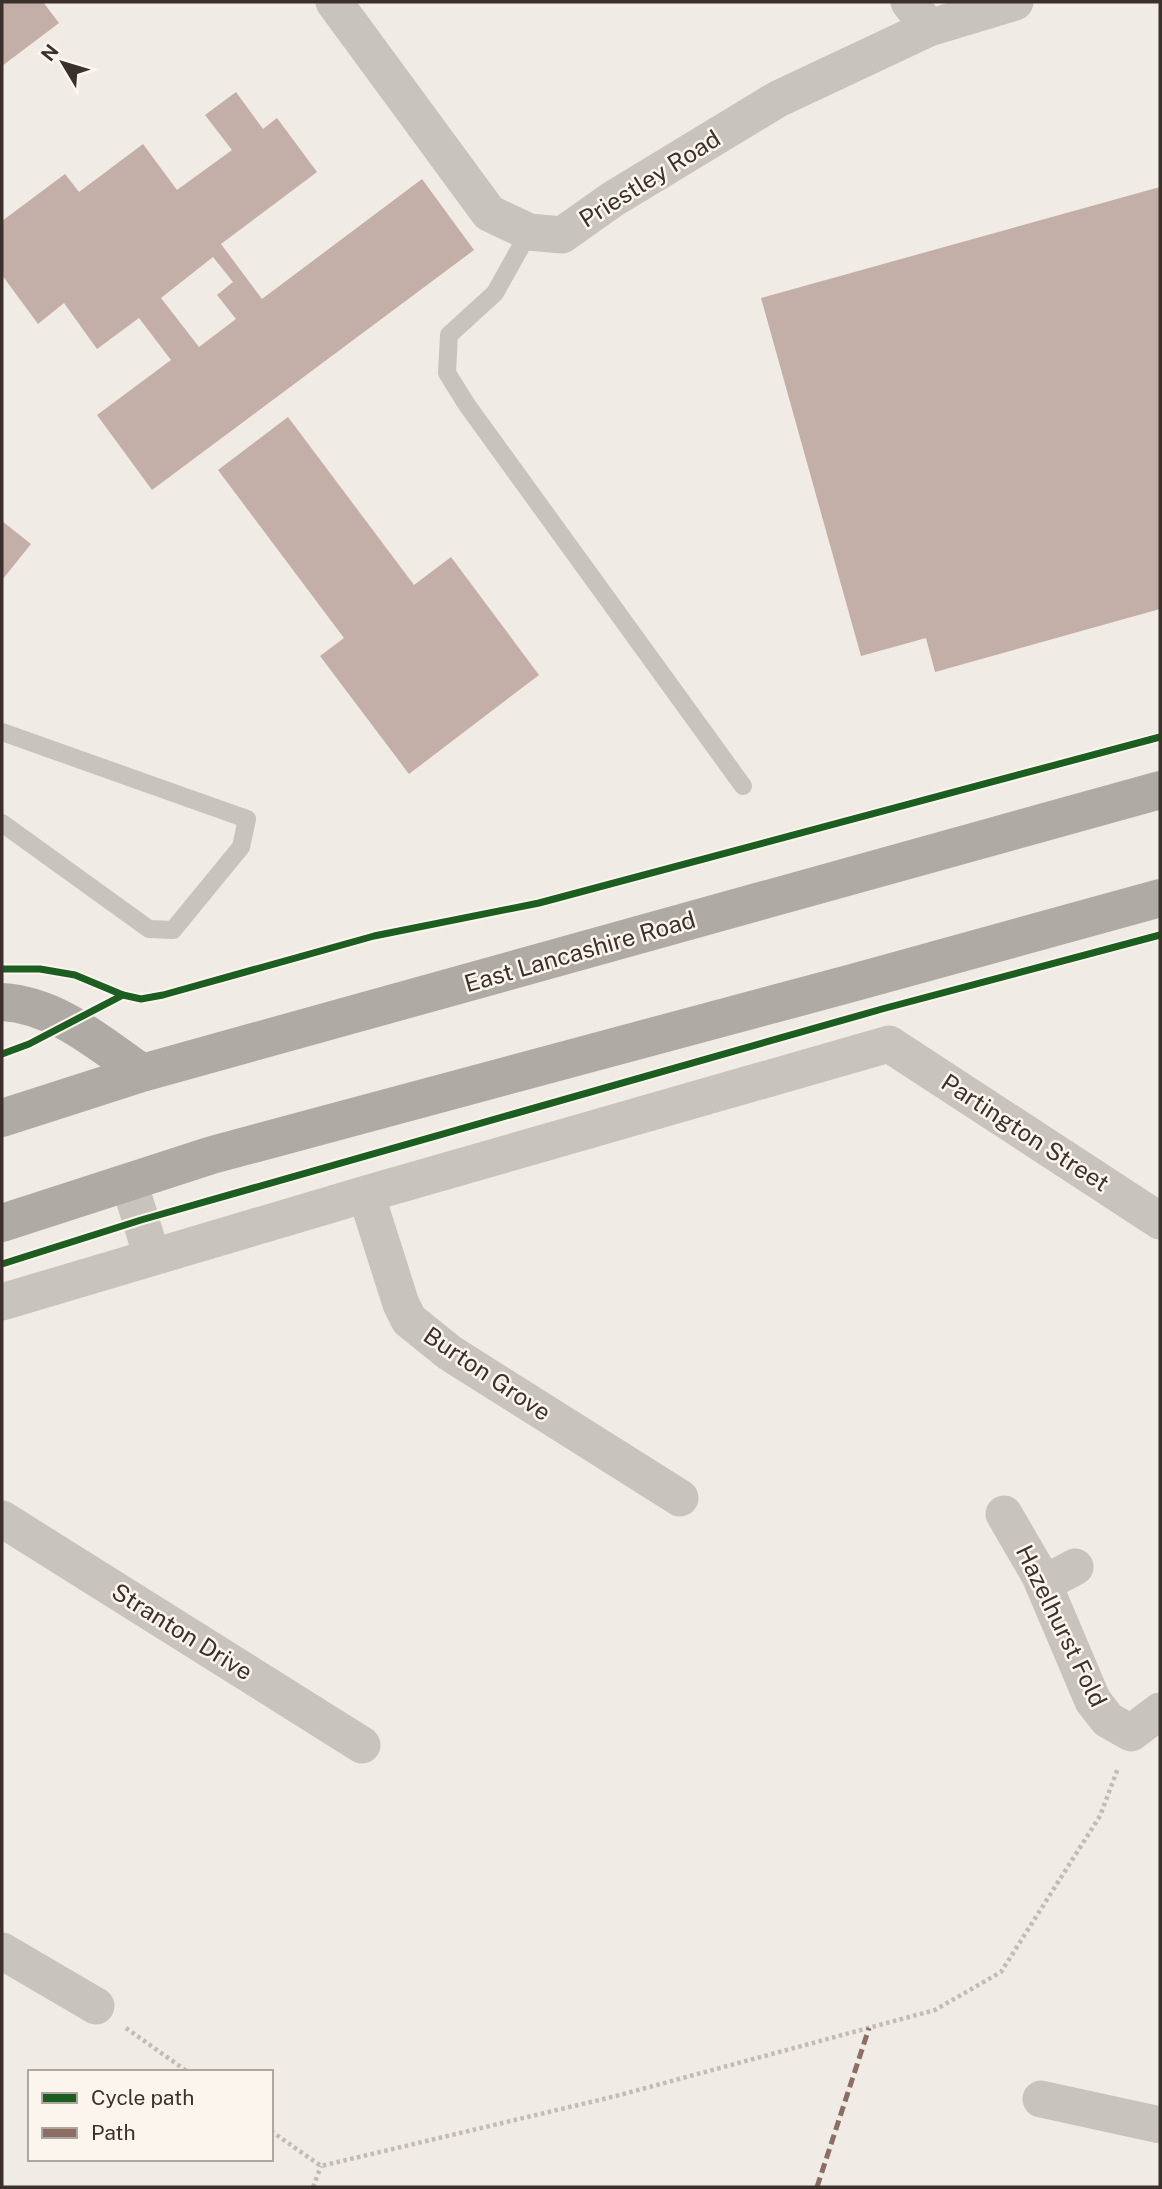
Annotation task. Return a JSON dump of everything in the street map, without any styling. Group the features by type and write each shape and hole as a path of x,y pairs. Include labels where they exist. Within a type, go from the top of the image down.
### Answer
{"highway":[{"name":"East Lancashire Road","path":"2,1118 142,1073 1160,790"},
{"path":"2,1223 212,1154 1160,898"},
{"path":"2,1002 35,1007 56,1016 142,1073"}],"street":[{"name":"Priestley Road","path":"334,2 489,214 529,232 562,235 613,200 919,15 1015,2"},
{"name":"Partington Street","path":"366,1194 889,1044 1160,1221"},
{"path":"128,1182 152,1257"},
{"path":"2,1302 366,1194"},
{"name":"Burton Grove","path":"366,1194 401,1304 409,1320 450,1353 680,1499"},
{"name":"Hazelhurst Fold","path":"1004,1514 1043,1584 1093,1701 1108,1720 1131,1733"},
{"name":"Stranton Drive","path":"2,1520 362,1745"},
{"path":"1043,1584 1075,1567"},
{"path":"1131,1733 1160,1711"},
{"path":"2,1951 96,2006"},
{"path":"1041,2099 1160,2125"}],"lane":[{"path":"529,232 495,293 449,335 447,373 467,405 743,786"},
{"path":"2,732 247,819 241,847 173,930 149,929 2,823"}],"path":[{"path":"273,2132 321,2166 616,2096 935,2010 1002,1972 1100,1816 1131,1733"},
{"path":"96,2006 185,2070"},
{"path":"313,2187 321,2166"}],"building":[{"path":"2,2 43,2 59,23 2,66"},
{"path":"236,92 263,129 277,118 317,172 221,244 262,299 422,179 474,250 152,490 97,415 171,360 139,318 97,349 64,303 38,324 2,275 2,221 65,174 79,192 143,144 177,190 232,150 205,115","holes":["213,257 233,282 217,295 236,319 199,347 161,298"]},
{"path":"1160,187 1160,609 935,672 926,638 861,656 761,298"},
{"path":"288,417 414,585 451,557 539,675 409,774 320,656 344,638 218,470"},
{"path":"2,521 31,544 2,580"}],"marked path":[{"path":"817,2187 869,2028"}],"cycle path":[{"path":"2,969 40,969 75,975 123,995 141,999 163,995 374,936 539,903 1160,737"},
{"path":"2,1264 141,1220 882,1009 1160,935"},
{"path":"2,1054 29,1044 123,995"}]}
